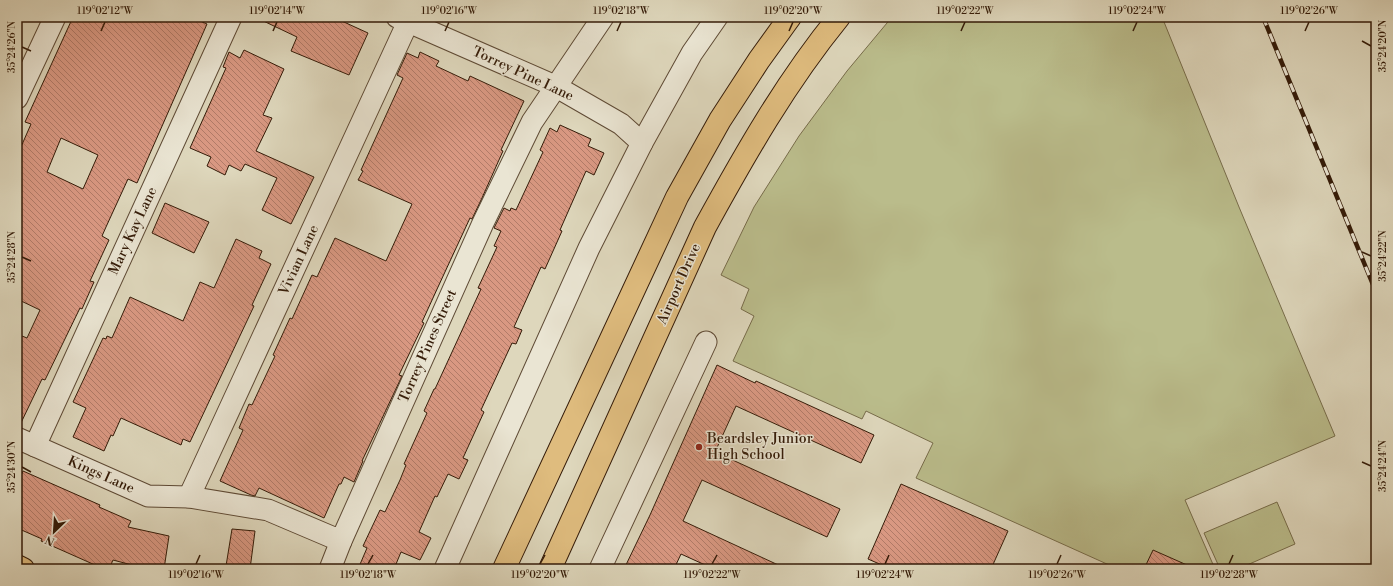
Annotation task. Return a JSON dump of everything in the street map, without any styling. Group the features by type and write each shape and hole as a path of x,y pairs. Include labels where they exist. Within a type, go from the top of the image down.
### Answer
{"main road":[{"path":"504,569 676,197 720,120 755,66 790,17"},
{"name":"Airport Drive","path":"550,569 705,227 734,174 779,98 816,46 839,17"},
{"path":"17,566 23,569"}],"street":[{"path":"17,98 55,17"},
{"name":"Mary Kay Lane","path":"26,442 231,17"},
{"name":"Torrey Pines Street","path":"330,569 341,541 483,223 532,122 603,17"},
{"path":"445,569 588,248 642,143 692,53 717,17"},
{"name":"Torrey Pine Lane","path":"403,20 555,86 621,124 642,143"},
{"name":"Vivian Lane","path":"189,498 403,20"},
{"path":"600,569 706,342"},
{"name":"Kings Lane","path":"26,442 148,496 189,498"},
{"path":"189,498 268,510 341,541"}],"green space":[{"path":"892,17 1162,17 1239,207 1335,436 1185,500 1215,569 1118,569 916,478 933,443 866,411 862,419 733,361 754,316 741,309 749,289 721,275 754,207 799,136 847,71"},
{"path":"1277,502 1295,544 1238,569 1220,569 1204,533"}],"building":[{"path":"73,17 191,17 207,24 137,183 128,179 102,236 109,240 90,281 94,282 82,309 80,308 45,380 42,379 19,427 17,426 17,334 27,338 40,310 17,299 17,156 31,124 25,122","holes":["61,138 98,155 83,189 47,172"]},
{"path":"255,17 333,17 368,33 349,75 291,51 297,37"},
{"path":"244,50 284,69 263,115 272,118 256,151 314,177 291,224 262,210 277,178 245,164 241,171 229,165 225,175 207,166 211,157 190,148 226,68 223,67 229,52 240,58"},
{"path":"420,52 439,61 436,66 468,81 470,76 524,101 501,150 503,151 482,198 472,219 470,218 422,322 424,323 399,375 402,376 362,461 354,482 344,477 341,484 339,484 324,518 259,488 255,496 220,481 243,430 239,428 249,404 252,405 275,356 273,355 290,318 292,319 312,275 317,277 335,238 386,261 412,204 358,180 363,171 361,170 403,78 397,75 407,53 418,58"},
{"path":"560,125 591,139 588,146 604,153 594,175 586,171 560,230 562,231 545,269 541,267 514,327 522,330 516,344 512,343 481,410 484,412 463,458 468,460 459,479 448,474 437,497 435,496 419,532 431,538 420,560 401,552 394,569 358,569 367,548 363,546 380,510 385,512 400,480 406,465 404,464 427,413 424,411 481,289 478,288 497,247 494,246 501,231 494,228 504,208 510,211 511,208 516,210 543,152 540,150 550,128 557,132"},
{"path":"165,203 209,222 194,253 152,233"},
{"path":"236,239 262,251 259,258 271,264 252,305 254,306 190,442 183,439 181,445 121,418 104,451 73,437 86,408 73,402 103,338 106,339 107,336 112,338 130,297 183,321 200,282 214,288"},
{"path":"717,365 755,383 756,381 874,435 861,463 736,406 715,452 840,509 827,537 702,480 683,521 787,569 714,569 681,554 674,569 624,569 650,515"},
{"path":"23,471 100,505 99,507 131,521 128,527 169,536 164,569 147,569 113,560 109,569 104,569 41,541 42,539 17,528 17,485"},
{"path":"901,484 1008,531 991,569 891,569 868,559"},
{"path":"232,529 255,531 250,569 226,566"},
{"path":"1153,550 1196,569 1144,569"}],"railway":[{"path":"1263,17 1376,292"}],"place":[{"name":"Beardsley Junior High School","path":"699,447"}]}
